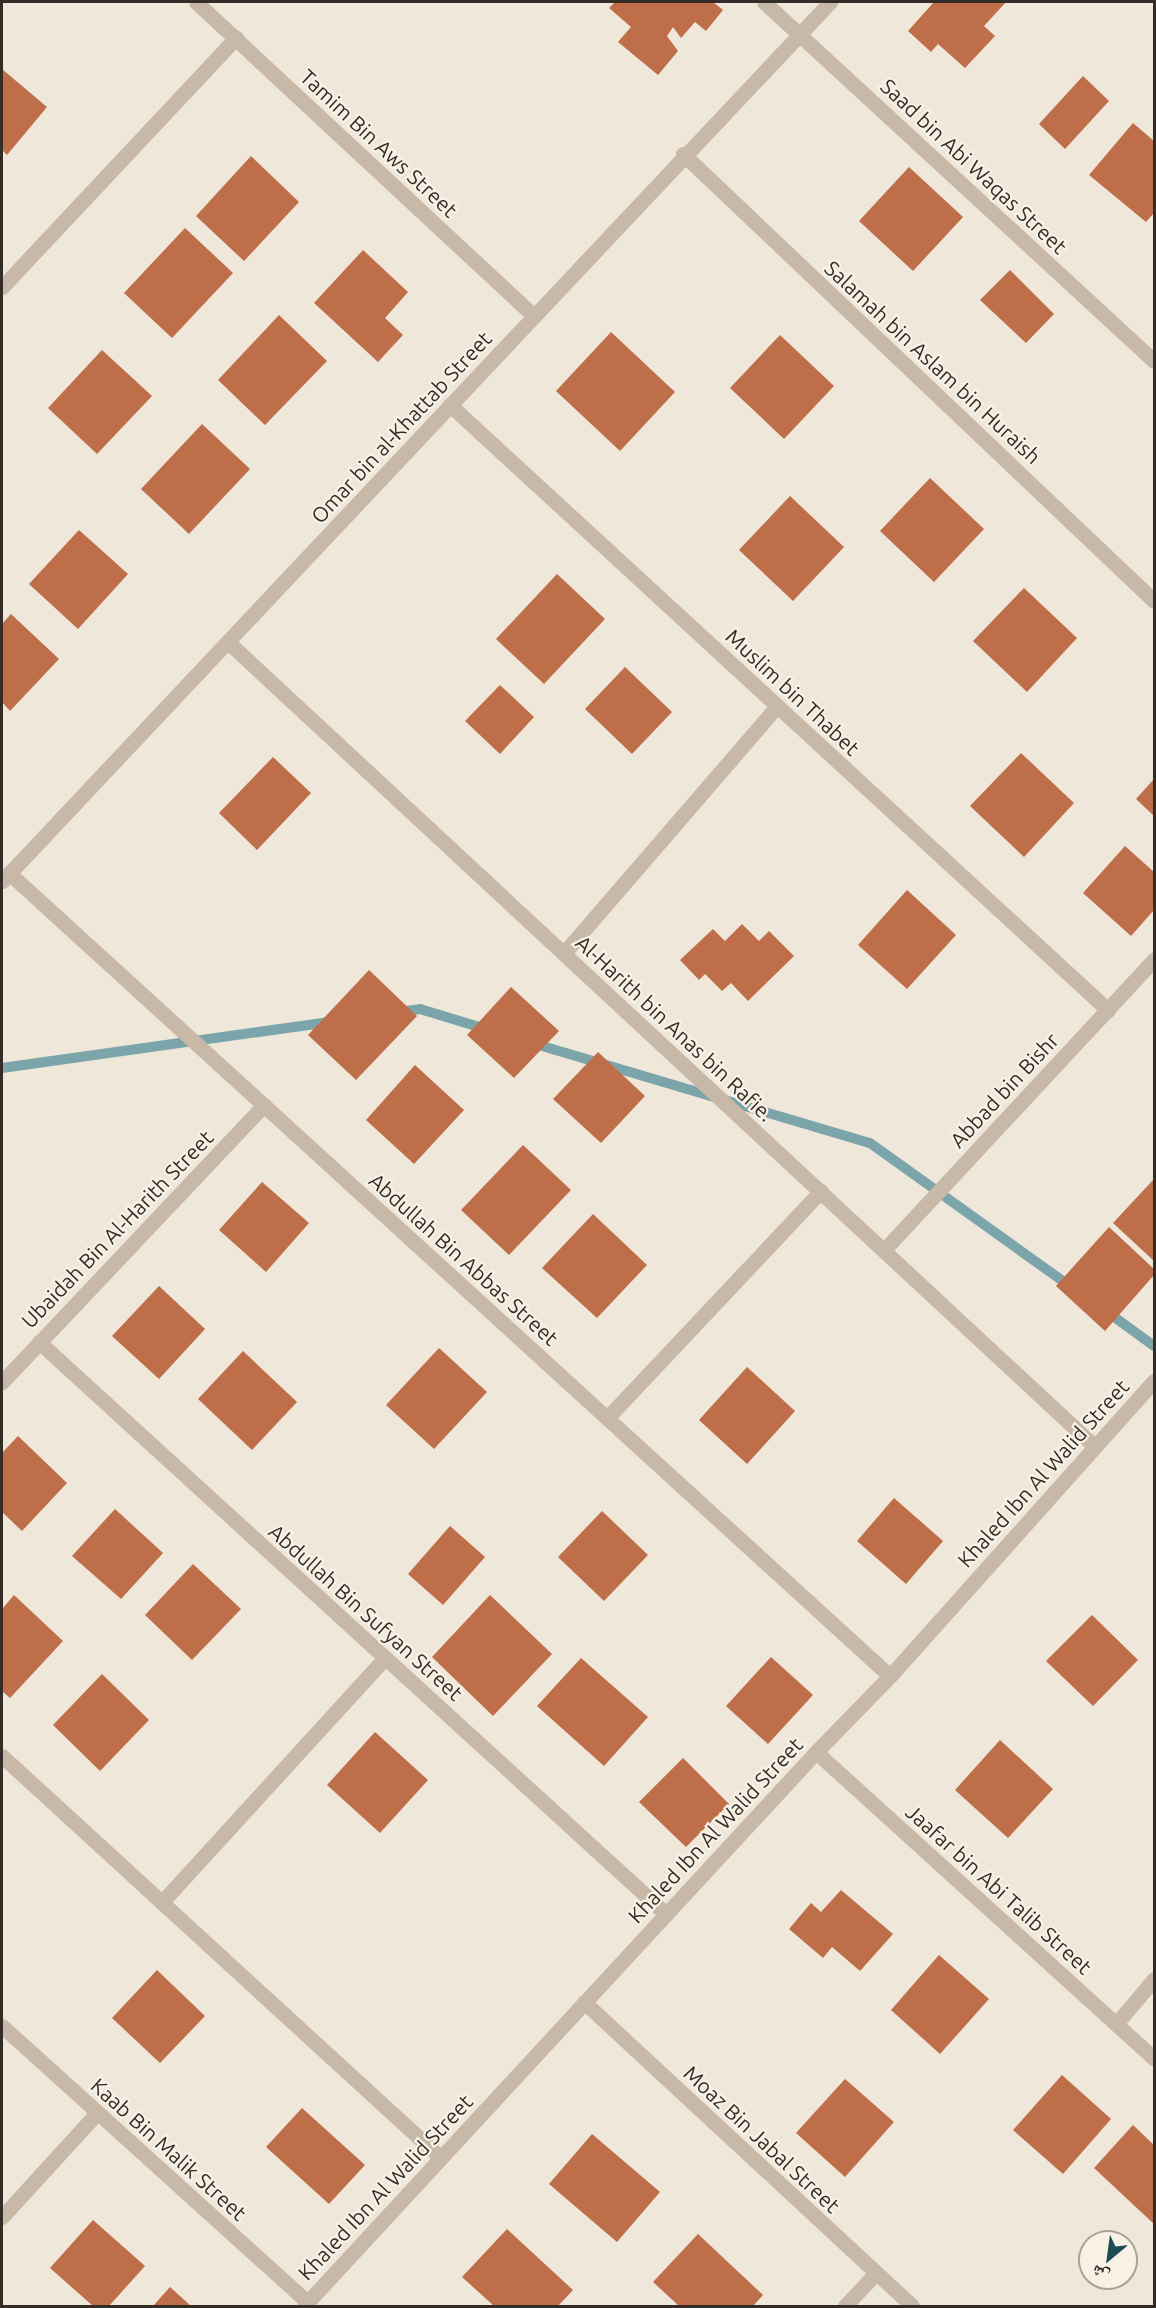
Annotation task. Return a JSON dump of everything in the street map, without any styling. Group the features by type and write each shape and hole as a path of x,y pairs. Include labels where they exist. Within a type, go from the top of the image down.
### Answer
{"street":[{"name":"Tamim Bin Aws Street","path":"196,2 534,316"},
{"name":"Saad bin Abi Waqas Street","path":"764,2 1155,362"},
{"name":"Omar bin al-Khattab Street","path":"5,877 684,154 830,2"},
{"path":"2,287 236,38"},
{"name":"Salamah bin Aslam bin Huraish","path":"684,154 1155,601"},
{"name":"Muslim bin Thabet","path":"450,405 1108,1010"},
{"name":"Al-Harith bin Anas bin Rafie.","path":"228,642 1094,1445"},
{"path":"564,953 777,706"},
{"name":"Abdullah Bin Abbas Street","path":"5,877 264,1105 890,1676"},
{"name":"Abbad bin Bishr","path":"884,1250 1155,959"},
{"name":"Ubaidah Bin Al-Harith Street","path":"2,1383 264,1105"},
{"path":"607,1418 821,1191"},
{"name":"Abdullah Bin Sufyan Street","path":"39,1342 666,1914"},
{"name":"Khaled Ibn Al Walid Street","path":"306,2304 816,1752 890,1676 1094,1445 1155,1380"},
{"path":"162,1902 385,1658"},
{"name":"Jaafar bin Abi Talib Street","path":"816,1752 1155,2058"},
{"path":"2,1756 441,2158"},
{"path":"1116,2024 1155,1979"},
{"name":"Moaz Bin Jabal Street","path":"585,2002 912,2307"},
{"name":"Kaab Bin Malik Street","path":"2,2026 306,2304"},
{"path":"2,2217 97,2113"},
{"path":"845,2307 876,2273"}],"building":[{"path":"615,2 713,2 723,10 706,31 695,22 681,38 673,27 667,36 678,51 658,75 618,42 631,27 609,8"},
{"path":"934,2 1006,2 984,26 995,36 965,68 938,44 931,52 908,31"},
{"path":"2,69 47,107 7,155 2,150"},
{"path":"1083,76 1109,101 1065,149 1039,124"},
{"path":"1133,123 1154,141 1154,213 1146,222 1089,175"},
{"path":"251,156 299,202 244,261 196,216"},
{"path":"909,167 963,217 913,271 859,221"},
{"path":"185,228 233,273 172,338 124,293"},
{"path":"363,250 408,292 385,318 403,335 378,362 314,303"},
{"path":"1010,270 1054,314 1026,343 980,300"},
{"path":"279,315 327,361 265,425 218,380"},
{"path":"611,332 675,392 620,451 556,391"},
{"path":"780,335 834,386 784,439 730,388"},
{"path":"102,350 152,396 97,454 48,408"},
{"path":"202,424 250,469 189,534 141,489"},
{"path":"930,478 984,529 934,582 880,531"},
{"path":"790,496 844,547 793,601 739,550"},
{"path":"79,530 128,574 78,629 29,584"},
{"path":"557,574 605,619 544,684 496,639"},
{"path":"1024,588 1077,638 1027,692 973,641"},
{"path":"11,614 59,659 10,711 2,702 2,624"},
{"path":"625,667 672,712 632,754 585,709"},
{"path":"500,685 534,717 500,754 465,721"},
{"path":"1021,753 1074,803 1024,857 970,806"},
{"path":"273,757 311,793 257,850 219,813"},
{"path":"1154,779 1154,816 1136,799"},
{"path":"1125,846 1154,872 1154,910 1131,936 1083,893"},
{"path":"907,890 956,935 907,989 858,945"},
{"path":"742,924 759,941 769,931 794,956 748,1001 731,983 722,991 705,974 699,980 680,960 713,929 725,941"},
{"path":"369,970 417,1016 356,1080 308,1035"},
{"path":"511,987 559,1031 514,1078 467,1035"},
{"path":"598,1052 645,1096 601,1143 553,1099"},
{"path":"415,1065 464,1110 414,1164 366,1120"},
{"path":"523,1145 571,1190 509,1255 461,1210"},
{"path":"1154,1179 1154,1261 1113,1223"},
{"path":"262,1182 309,1223 266,1272 219,1230"},
{"path":"593,1214 647,1265 597,1318 542,1268"},
{"path":"1109,1227 1154,1269 1154,1275 1105,1331 1056,1286"},
{"path":"159,1286 205,1329 159,1379 112,1336"},
{"path":"439,1348 487,1392 434,1449 386,1405"},
{"path":"243,1351 297,1402 252,1450 198,1399"},
{"path":"747,1367 795,1411 747,1464 699,1420"},
{"path":"18,1436 67,1483 22,1531 2,1512 2,1453"},
{"path":"894,1498 943,1541 906,1584 857,1541"},
{"path":"115,1509 163,1553 121,1599 72,1556"},
{"path":"602,1511 648,1555 604,1601 558,1557"},
{"path":"450,1526 485,1557 443,1605 408,1574"},
{"path":"193,1564 241,1609 192,1660 145,1615"},
{"path":"14,1595 63,1641 10,1698 2,1691 2,1609"},
{"path":"490,1595 552,1654 493,1716 432,1657"},
{"path":"1092,1615 1138,1660 1093,1706 1046,1661"},
{"path":"771,1657 813,1695 768,1744 726,1706"},
{"path":"581,1658 648,1717 604,1766 537,1706"},
{"path":"102,1674 149,1720 100,1771 53,1725"},
{"path":"375,1732 428,1780 380,1833 327,1785"},
{"path":"1000,1740 1053,1789 1008,1838 955,1790"},
{"path":"683,1758 729,1804 686,1847 639,1802"},
{"path":"841,1890 893,1934 860,1971 832,1947 823,1958 789,1929 811,1903 821,1912"},
{"path":"939,1955 989,1999 940,2054 891,2010"},
{"path":"157,1970 205,2016 160,2063 112,2018"},
{"path":"1062,2075 1111,2119 1063,2174 1013,2130"},
{"path":"845,2079 894,2122 845,2177 796,2133"},
{"path":"302,2108 365,2165 329,2204 266,2147"},
{"path":"1133,2125 1154,2145 1154,2224 1094,2168"},
{"path":"592,2134 660,2192 617,2242 549,2184"},
{"path":"93,2220 145,2266 109,2306 93,2306 50,2268"},
{"path":"507,2229 573,2290 558,2306 494,2306 462,2277"},
{"path":"698,2234 763,2295 753,2306 679,2306 653,2282"},
{"path":"170,2287 191,2306 153,2306"}],"waterway":[{"path":"399,1012 420,1009 489,1030"},
{"path":"2,1068 330,1022"},
{"path":"532,1043 870,1143 1071,1287"},
{"path":"1106,1311 1154,1346"}]}
